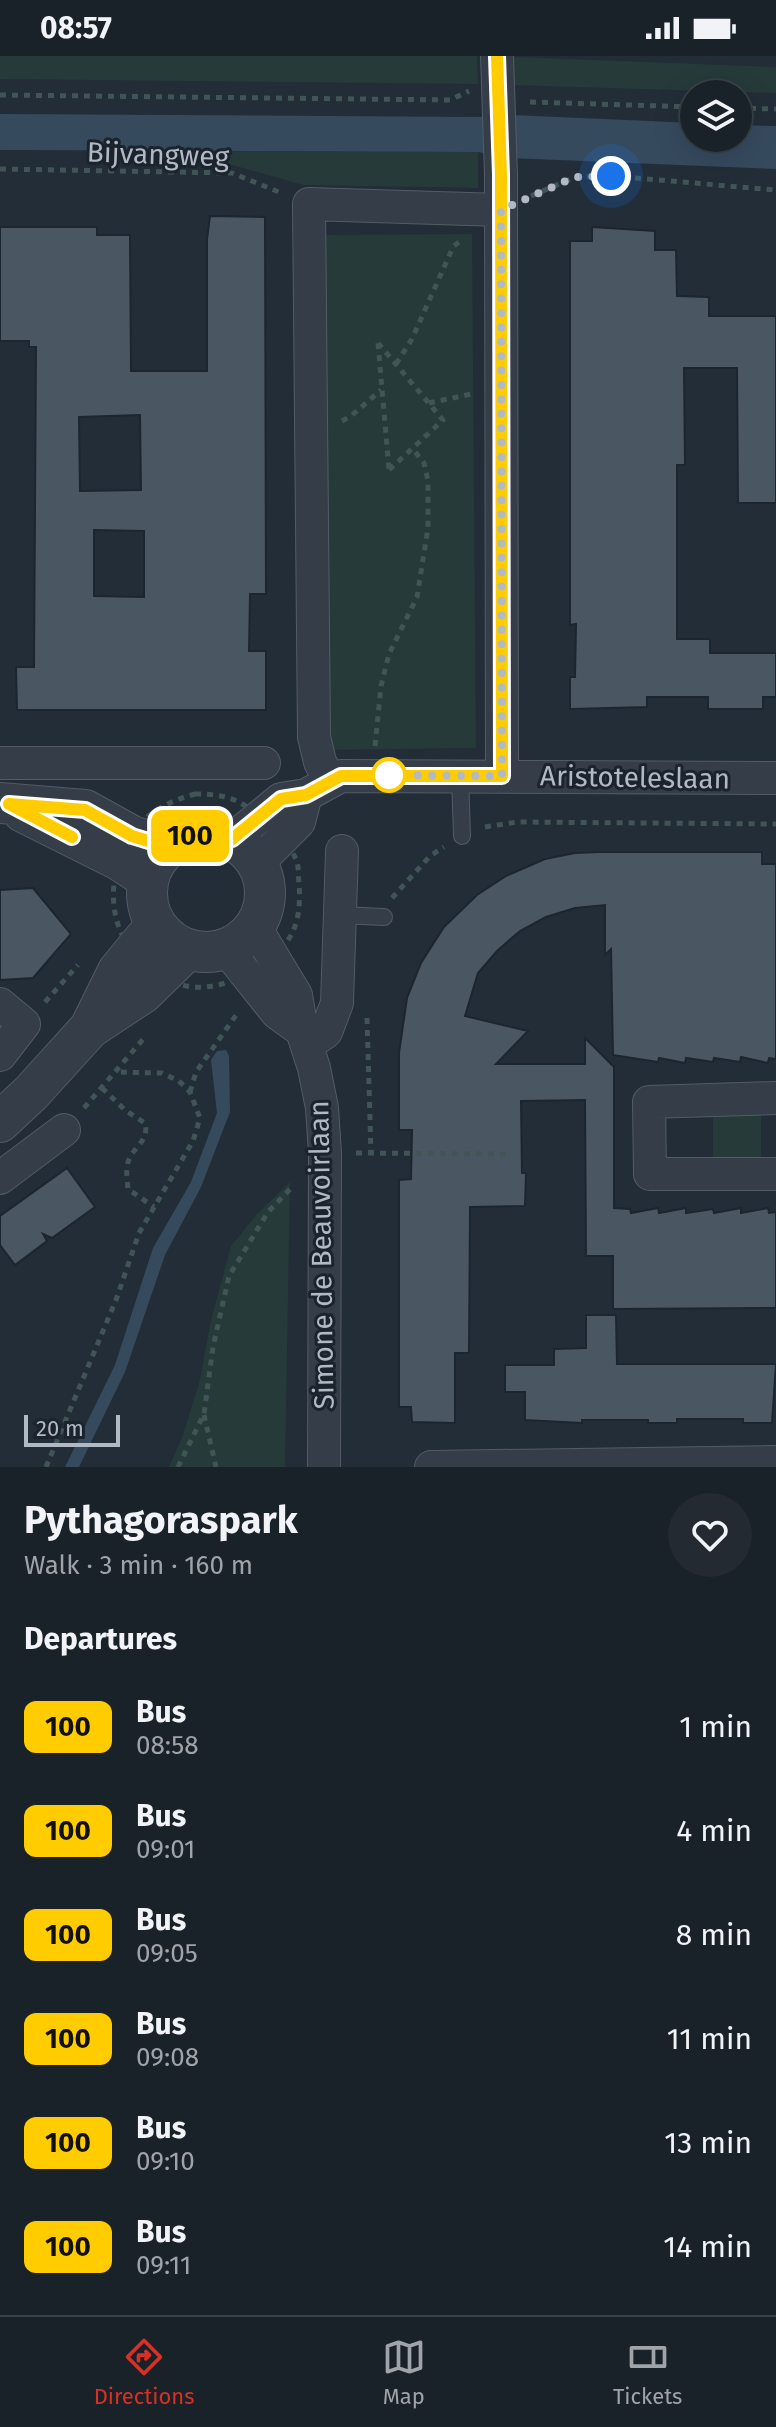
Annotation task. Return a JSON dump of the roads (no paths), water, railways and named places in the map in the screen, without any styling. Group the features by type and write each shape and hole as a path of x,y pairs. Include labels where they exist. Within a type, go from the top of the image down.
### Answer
{"street":[{"path":"497,66 501,175 493,209 502,391 502,776"},
{"path":"4,804 142,855 199,833 258,839 299,822 318,788 320,762 314,737 309,204 493,209"},
{"path":"0,763 264,763"},
{"name":"Aristoteleslaan","path":"318,788 341,776 374,775 776,778"},
{"path":"153,955 206,953 249,963 266,896 258,839"},
{"path":"305,1038 326,1032 337,1003 342,851"},
{"path":"0,1122 90,1028 143,993 153,955 142,855"},
{"name":"Simone de Beauvoirlaan","path":"249,963 296,995 322,1108 325,1153 324,1467"},
{"path":"0,1004 24,1024 0,1055"},
{"path":"776,1098 649,1102 650,1174 776,1174"},
{"path":"0,1178 64,1130"},
{"path":"431,1467 776,1462"}],"lane":[{"path":"460,776 462,836"},
{"path":"340,915 384,917"}],"water":[{"path":"0,114 512,115 680,122 680,152 752,152 752,125 776,126 776,169 510,158 478,152 0,150"},
{"path":"226,1050 229,1056 230,1112 201,1187 165,1255 125,1372 79,1467 65,1467 115,1365 153,1248 191,1182 217,1113 211,1060 217,1051"}]}
